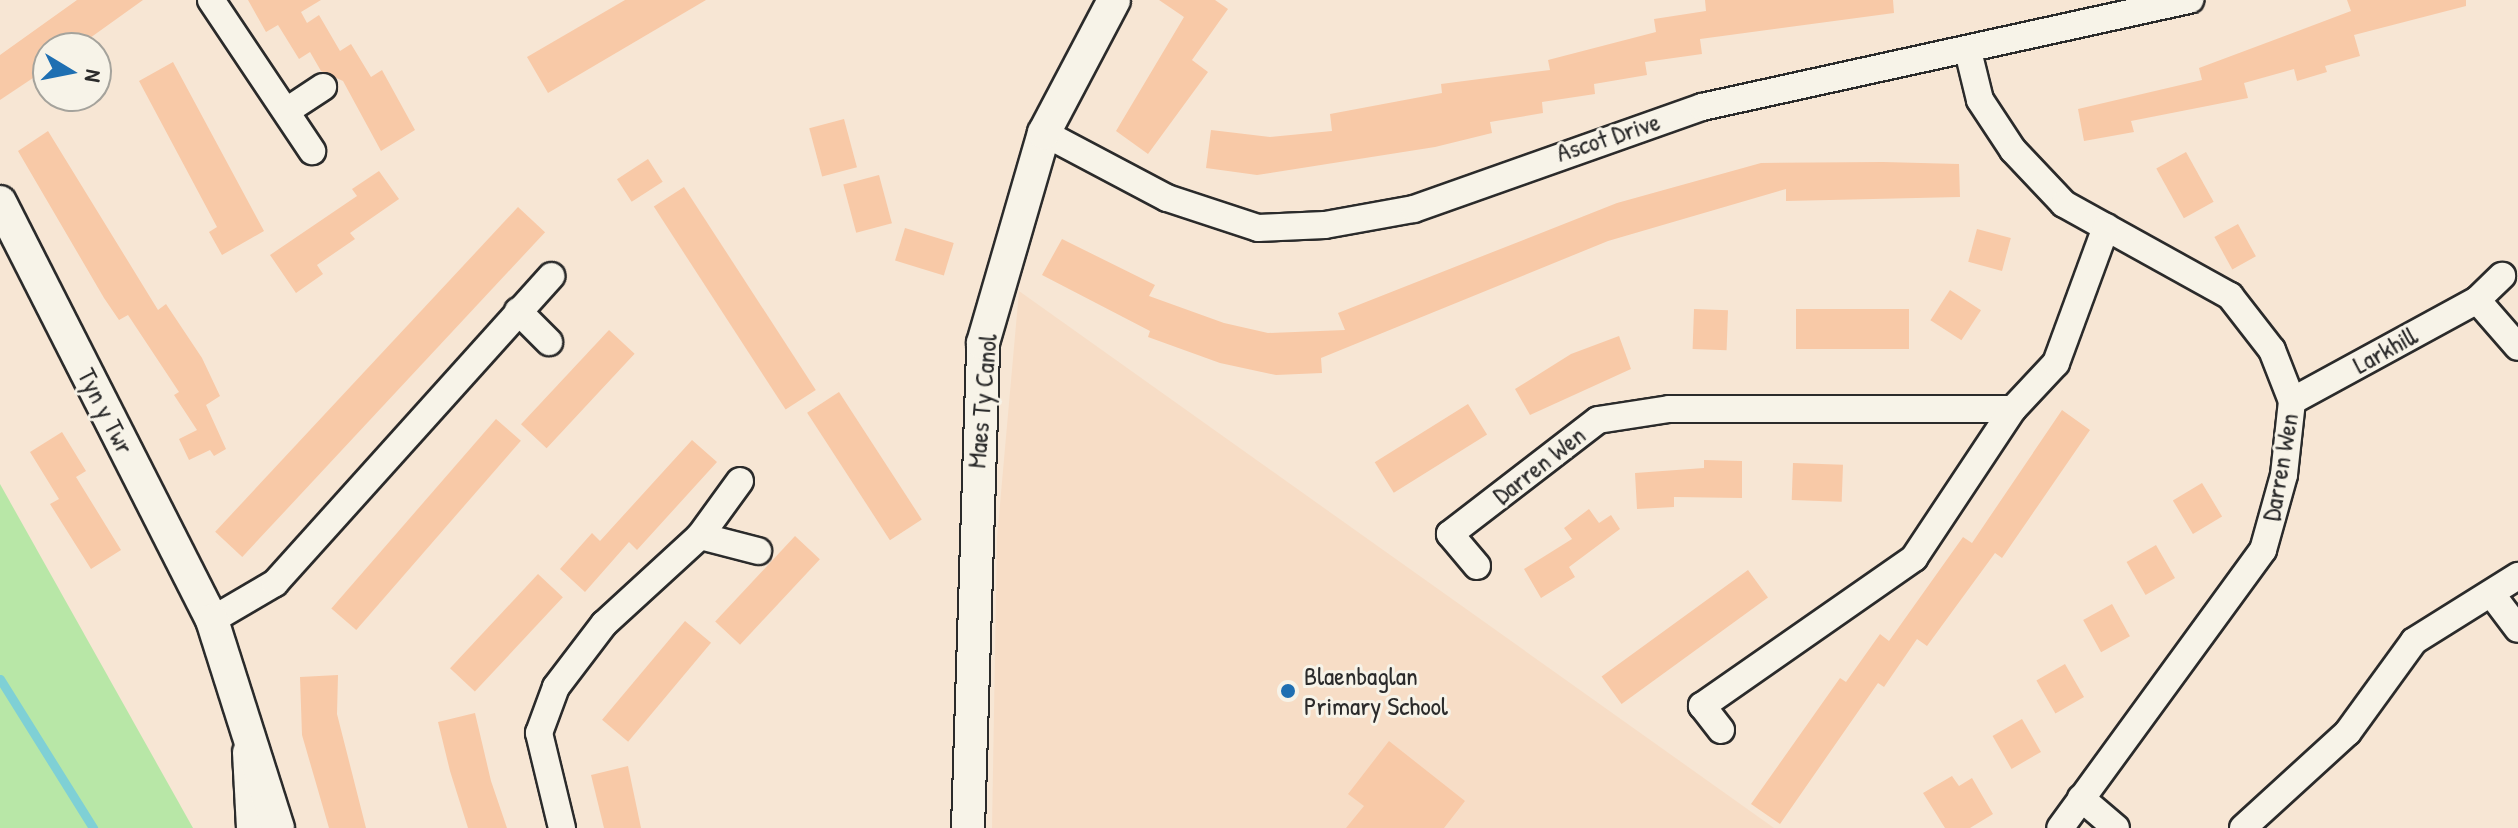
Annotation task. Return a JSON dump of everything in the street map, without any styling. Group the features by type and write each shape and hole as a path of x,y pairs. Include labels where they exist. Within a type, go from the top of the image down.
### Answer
{"street":[{"path":"211,0 288,110 312,151"},
{"name":"Maes Ty Canol","path":"968,828 983,343 1044,133 1114,0"},
{"name":"Ascot Drive","path":"1044,133 1167,198 1212,213 1258,228 1325,225 1414,209 1702,107 2190,0"},
{"name":"Darren Wen","path":"1968,51 1980,100 2013,150 2064,204 2230,296 2272,350 2292,401 2284,475 2263,550 2060,828"},
{"path":"288,110 323,87"},
{"name":"Tyn y Twr","path":"0,202 212,620 278,828"},
{"path":"1721,730 1702,706 1914,558 2013,409 2056,363 2106,227"},
{"path":"212,620 275,583 551,276"},
{"name":"Larkhill","path":"2292,401 2477,300 2502,276"},
{"path":"2477,300 2518,347"},
{"path":"518,311 549,342"},
{"name":"Darren Wen","path":"1477,566 1450,534 1598,420 1713,408 2013,409"},
{"path":"562,828 539,733 556,687 604,624 700,536 740,481"},
{"path":"700,536 758,551"},
{"path":"2243,828 2348,732 2414,641 2493,596 2518,576"},
{"path":"2493,596 2518,629"},
{"path":"244,719 250,828"},
{"path":"2081,798 2116,828"}],"shaded area":[{"name":"Blaenbaglan Primary School","path":"1019,291 1774,828 992,828 997,538"}],"green space":[{"path":"0,484 193,828 0,828"}],"building":[{"path":"77,0 143,0 98,32 32,32"},
{"path":"248,0 321,0 301,12 307,23 319,15 340,51 351,44 371,77 382,70 415,130 381,151 343,81 321,71 310,52 299,59 278,25 266,32"},
{"path":"625,0 706,0 548,93 527,57"},
{"path":"1159,0 1215,0 1228,9 1192,60 1208,72 1148,154 1116,131 1184,17"},
{"path":"1705,0 1893,0 1894,13 1700,39 1702,54 1645,62 1647,75 1594,84 1595,94 1542,102 1543,113 1490,122 1492,133 1435,147 1257,175 1206,168 1211,130 1270,137 1332,131 1330,114 1442,93 1441,84 1550,70 1548,60 1656,32 1654,19 1706,11"},
{"path":"2347,0 2466,0 2466,6 2354,35 2360,56 2325,66 2327,72 2297,81 2294,69 2244,83 2248,98 2131,121 2134,132 2084,141 2078,109 2202,80 2199,68 2351,11"},
{"path":"32,32 32,79 0,100 0,55"},
{"path":"173,62 264,231 222,255 209,232 217,227 139,81"},
{"path":"844,119 857,167 822,177 809,128"},
{"path":"48,131 158,310 166,304 202,358 220,396 206,405 226,449 214,456 210,450 189,460 179,439 197,430 174,395 179,392 128,315 119,320 104,298 18,151"},
{"path":"2186,152 2214,202 2184,218 2156,168"},
{"path":"648,159 663,182 632,202 617,179"},
{"path":"1761,163 1959,164 1960,197 1786,201 1786,189 1608,241 1321,358 1322,373 1276,375 1220,363 1148,337 1150,331 1042,275 1062,239 1155,285 1149,296 1224,323 1268,333 1345,330 1338,313 1617,203"},
{"path":"379,171 399,199 350,233 355,239 317,265 323,274 296,293 270,255 357,196 352,189"},
{"path":"879,175 892,223 856,233 843,185"},
{"path":"684,187 816,390 786,410 654,207"},
{"path":"518,207 545,232 242,557 215,532"},
{"path":"2238,224 2256,256 2232,269 2214,237"},
{"path":"905,228 954,243 944,275 895,261"},
{"path":"1977,229 2011,238 2002,271 1968,262"},
{"path":"1950,290 1981,310 1961,340 1930,320"},
{"path":"1694,309 1728,310 1727,350 1693,349"},
{"path":"1796,309 1909,309 1909,349 1796,349"},
{"path":"609,330 635,354 547,448 521,424"},
{"path":"1619,336 1631,369 1530,415 1515,389 1571,354"},
{"path":"839,392 922,519 890,540 807,413"},
{"path":"1468,404 1487,435 1394,493 1375,462"},
{"path":"2062,410 2090,430 2002,558 1995,553 1927,646 1917,639 1884,687 1878,683 1780,824 1751,804 1840,678 1846,682 1880,634 1889,641 1963,537 1972,543"},
{"path":"496,419 521,441 356,630 331,608"},
{"path":"62,432 86,471 76,477 121,550 91,569 50,504 59,499 30,452"},
{"path":"692,440 717,462 637,550 629,542 585,592 560,569 592,533 600,541"},
{"path":"1704,460 1742,461 1742,498 1674,497 1674,507 1637,509 1635,473 1704,468"},
{"path":"1793,463 1843,465 1842,502 1792,500"},
{"path":"2202,483 2222,516 2193,534 2173,501"},
{"path":"1589,509 1599,523 1611,515 1620,529 1569,567 1575,577 1541,598 1524,569 1572,539 1564,528"},
{"path":"795,536 820,559 740,645 715,622"},
{"path":"2156,545 2175,578 2146,595 2127,562"},
{"path":"1748,570 1768,598 1622,704 1602,676"},
{"path":"538,574 563,597 475,692 450,668"},
{"path":"2112,604 2130,636 2101,652 2083,620"},
{"path":"685,621 711,643 628,742 602,720"},
{"path":"2065,664 2084,697 2055,713 2036,681"},
{"path":"338,675 337,714 366,828 329,828 302,735 300,677"},
{"path":"475,713 491,781 507,828 468,828 450,771 438,722"},
{"path":"2022,719 2041,752 2012,769 1993,736"},
{"path":"1389,741 1465,801 1444,828 1346,828 1364,806 1348,794"},
{"path":"628,766 641,828 604,828 591,775"},
{"path":"1952,776 1959,786 1972,778 1993,814 1970,828 1945,828 1923,793"}],"waterway":[{"path":"0,679 93,828"}],"place":[{"name":"Blaenbaglan Primary School","path":"1288,691"}]}
